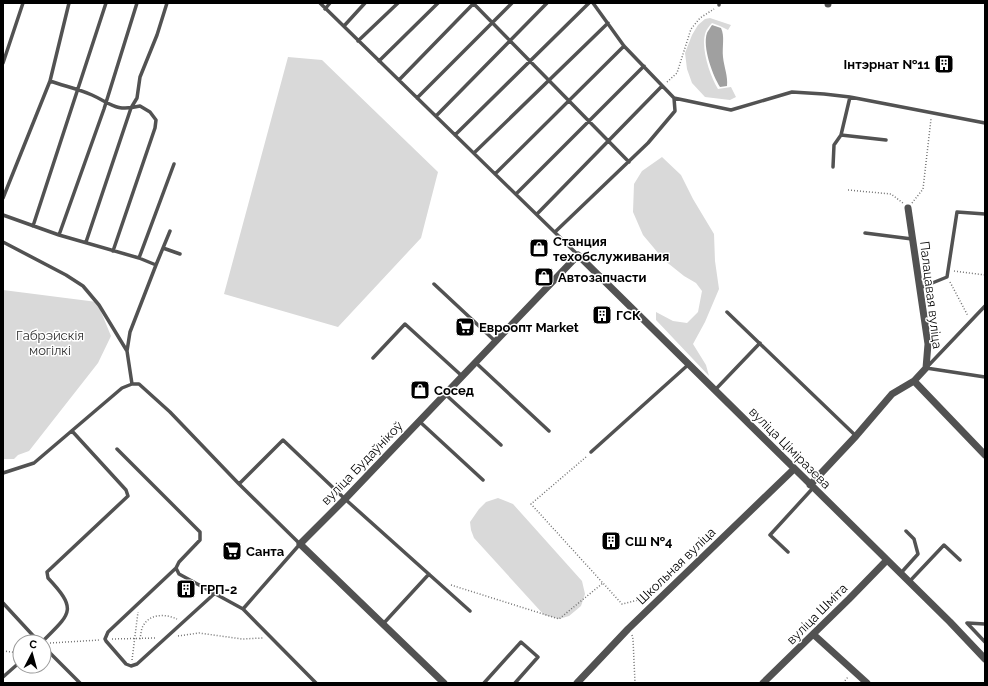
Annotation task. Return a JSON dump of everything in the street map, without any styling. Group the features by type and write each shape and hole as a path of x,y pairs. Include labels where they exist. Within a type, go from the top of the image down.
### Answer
{"street":[{"name":"Палацавая вуліца","path":"812,486 892,394 914,381 926,368 928,344 908,208"},
{"name":"вуліца Будаўнікоў","path":"300,544 345,499 578,255"},
{"name":"вуліца Ціміразева","path":"578,255 950,622 985,659"},
{"path":"914,381 985,455"},
{"name":"Школьная вуліца","path":"577,683 628,629 794,469"},
{"path":"300,544 444,683"},
{"name":"вуліца Шміта","path":"763,683 887,560"},
{"path":"813,634 867,683"}],"lane":[{"path":"3,63 23,3"},
{"path":"3,198 50,82 69,3"},
{"path":"33,226 106,3"},
{"path":"59,235 105,103 137,3"},
{"path":"86,242 131,108 137,98 140,77 157,35 167,3"},
{"path":"320,3 578,255"},
{"path":"325,9 330,3"},
{"path":"344,26 366,3"},
{"path":"358,41 398,3"},
{"path":"379,61 438,3"},
{"path":"399,80 473,3 629,162"},
{"path":"417,98 512,3"},
{"path":"436,116 548,3"},
{"path":"455,135 589,3"},
{"path":"593,3 624,46 674,98 731,110 792,92 824,94 850,97 985,123"},
{"path":"474,154 608,23"},
{"path":"495,174 624,46"},
{"path":"516,194 644,66"},
{"path":"50,82 77,90 114,107 131,108 140,106 150,112 156,120 155,128 113,251"},
{"path":"537,214 662,86"},
{"path":"833,167 834,145 842,135 850,97"},
{"path":"555,232 648,143 675,111 674,98"},
{"path":"842,135 886,140"},
{"path":"139,258 174,164"},
{"path":"919,288 947,277 958,212 985,214"},
{"path":"3,215 59,235 139,258 156,265"},
{"path":"132,384 127,351 130,332 170,231"},
{"path":"865,233 912,239"},
{"path":"3,242 66,275 83,286 98,305 127,351"},
{"path":"163,248 180,254"},
{"path":"434,284 495,341"},
{"path":"926,368 985,306"},
{"path":"728,312 856,436"},
{"path":"373,358 405,324 462,376"},
{"path":"715,390 760,344"},
{"path":"475,362 548,431"},
{"path":"591,452 689,364"},
{"path":"926,368 985,377"},
{"path":"3,473 34,463 122,388 132,384 139,384 151,393 239,484 300,544 243,609"},
{"path":"445,394 501,445"},
{"path":"419,421 483,480"},
{"path":"49,634 62,622 67,614 68,607 66,600 48,578 47,572 128,496 126,490 72,431"},
{"path":"239,484 283,440 345,499 470,612"},
{"path":"117,450 200,532 200,540 179,562 176,568 108,632 105,639 126,664 131,666 137,664 214,594"},
{"path":"788,552 770,535 812,486"},
{"path":"900,574 918,554 914,539 906,531"},
{"path":"909,582 944,544 960,560"},
{"path":"176,568 179,574 243,609 316,683"},
{"path":"383,624 429,574"},
{"path":"3,603 33,634"},
{"path":"985,624 967,623 985,642"},
{"path":"484,683 521,642 538,657 515,683"},
{"path":"52,655 80,683"},
{"path":"3,677 12,669"}],"path":[{"path":"662,86 677,73 691,29 700,18 719,4"},
{"path":"848,190 891,194 908,208 923,189 932,113"},
{"path":"948,270 985,275"},
{"path":"947,277 971,321"},
{"path":"591,452 531,504 622,604 654,597 658,600"},
{"path":"450,585 559,619 603,583"},
{"path":"131,666 140,603"},
{"path":"140,639 143,626 154,616 167,616 176,618 183,622"},
{"path":"628,629 634,639 635,683"}],"green space":[{"path":"710,18 731,25 728,30 712,23 706,31 704,40 705,55 712,77 718,89 731,87 736,97 730,100 705,97 692,83 687,69 685,53 692,35 698,25 705,19"},
{"path":"288,57 322,60 438,172 421,238 338,327 224,294"},
{"path":"662,157 681,175 693,199 714,234 715,261 719,289 705,322 693,344 706,365 709,376 656,320 656,312 673,321 687,323 698,312 702,291 696,283 684,276 664,260 643,235 633,212 634,184 642,171"},
{"name":"Габрэйскія могілкі","path":"3,290 97,302 111,336 98,363 29,451 18,455 14,459 3,459"},
{"path":"498,498 513,504 582,581 585,594 581,606 569,616 559,619 544,615 474,538 470,522 486,502"}],"shaded area":[{"path":"712,25 721,28 722,31 723,57 727,86 720,87 711,69 707,53 707,33"}],"place":[{"name":"Інтэрнат №11","path":"944,64"},
{"name":"Станция техобслуживания","path":"539,248"},
{"name":"Автозапчасти","path":"544,277"},
{"name":"ГСК","path":"602,315"},
{"name":"Евроопт Market","path":"465,327"},
{"name":"Сосед","path":"420,390"},
{"name":"СШ №4","path":"611,541"},
{"name":"Санта","path":"232,551"},
{"name":"ГРП-2","path":"186,589"}]}
